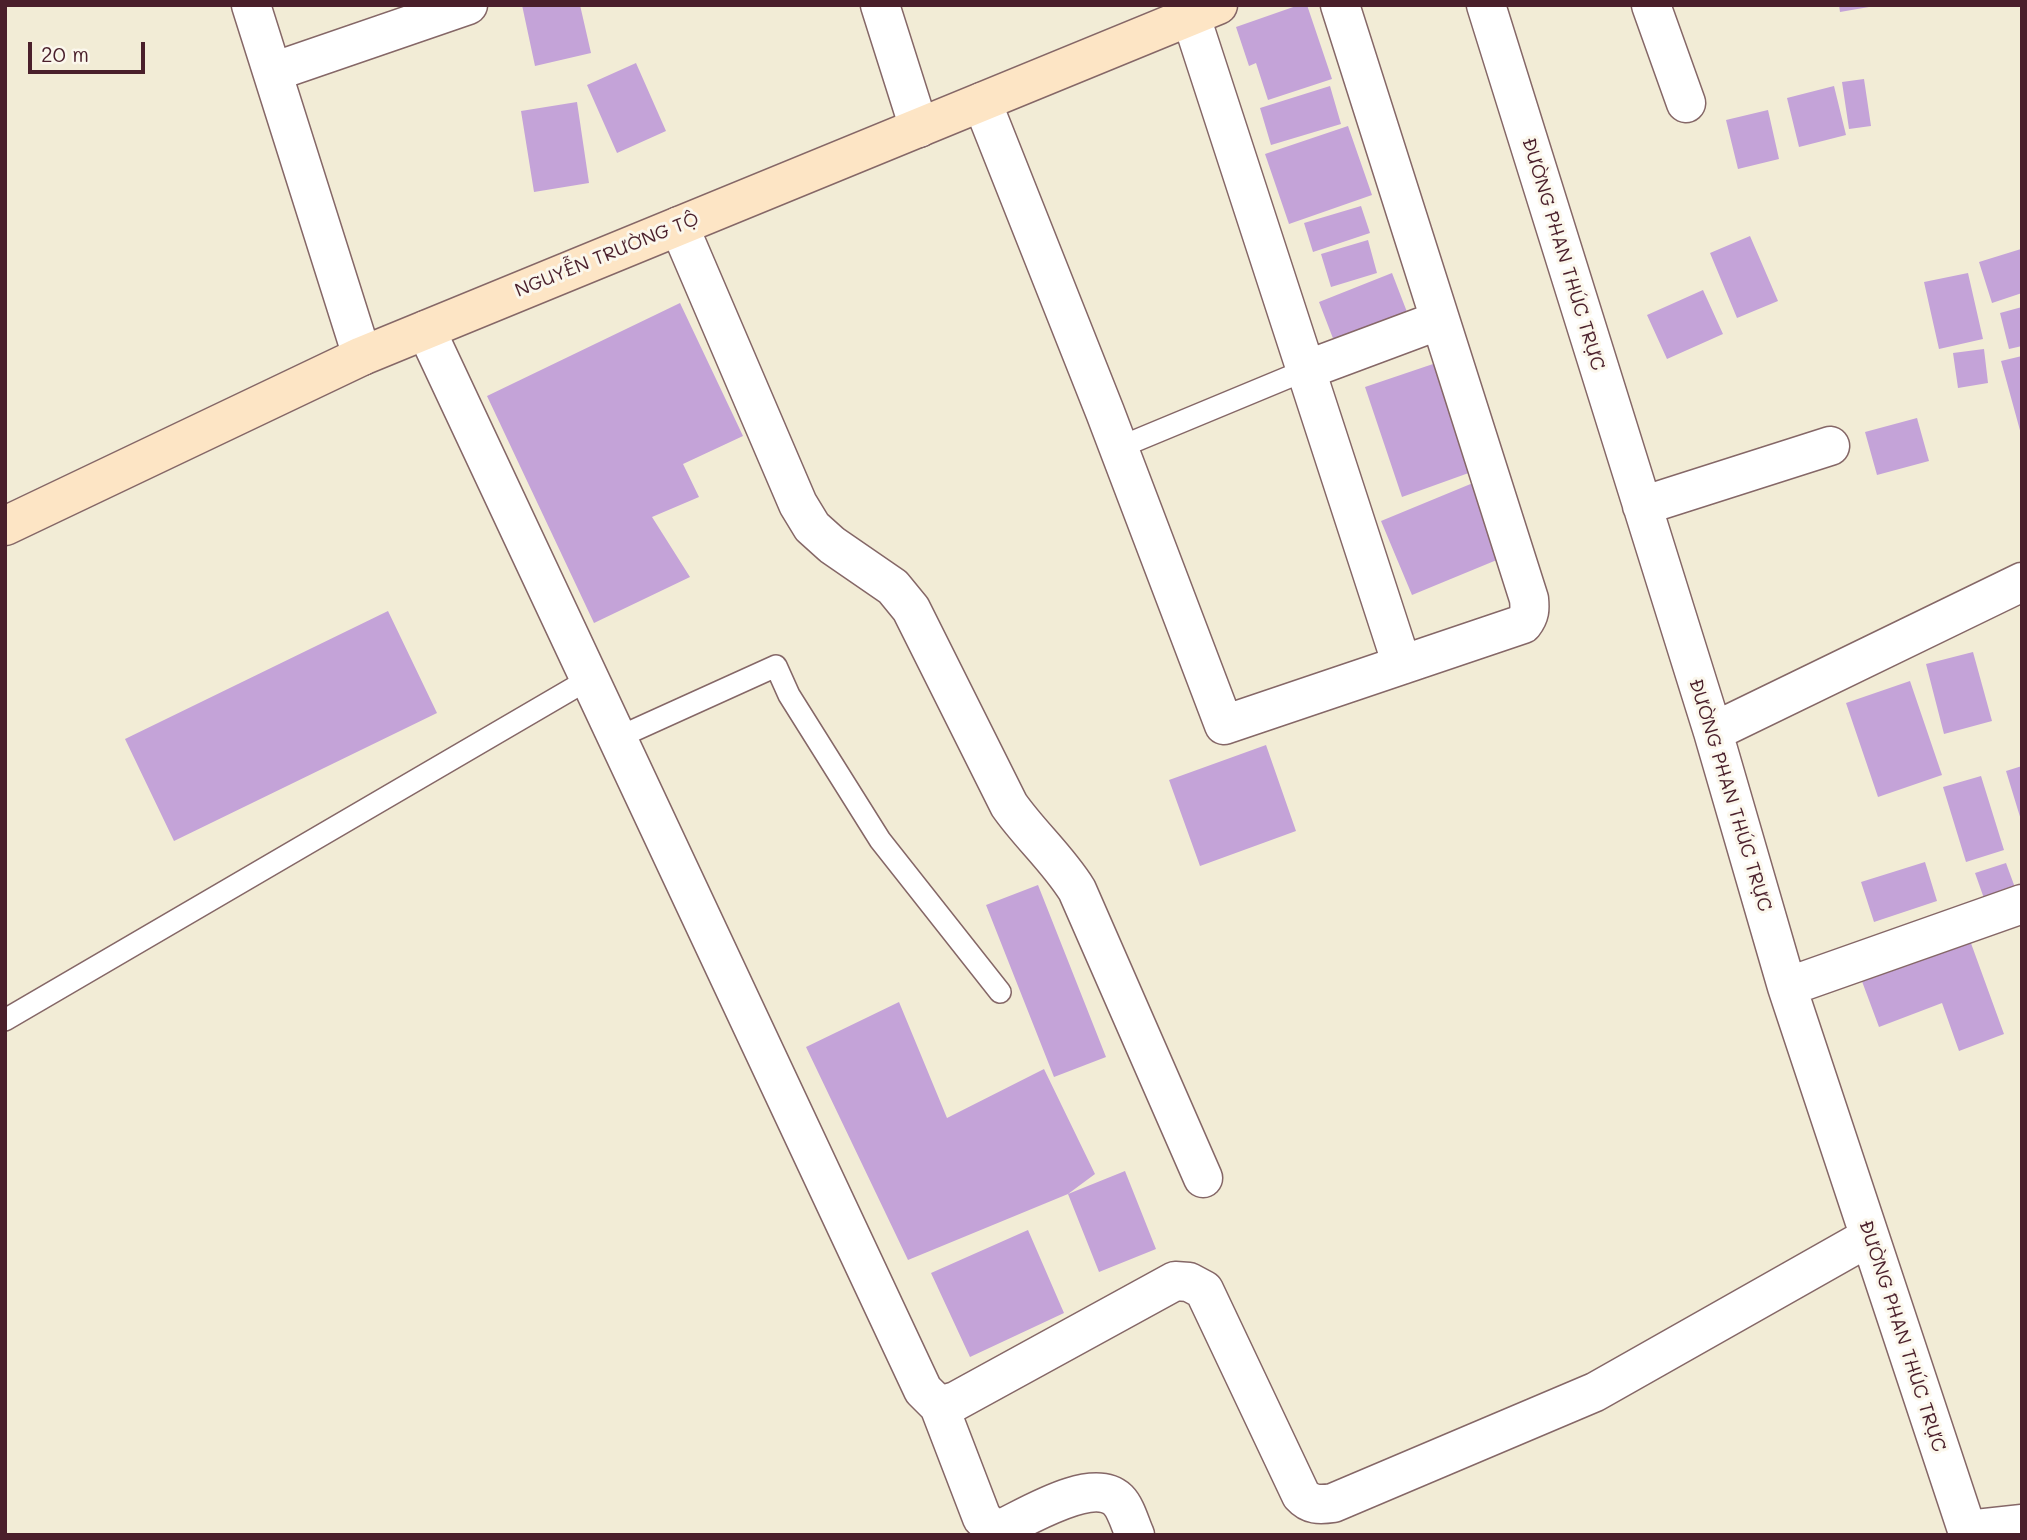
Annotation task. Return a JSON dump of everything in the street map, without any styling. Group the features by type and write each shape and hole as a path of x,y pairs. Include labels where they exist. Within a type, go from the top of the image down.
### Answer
{"main road":[{"name":"NGUYỄN TRƯỜNG TỘ","path":"5,526 362,356 1205,11"}],"street":[{"path":"251,5 362,356"},
{"path":"273,72 468,5"},
{"path":"880,5 919,128"},
{"path":"982,102 1224,725 1523,624 1529,617 1529,599 1340,5"},
{"name":"ĐƯỜNG PHAN THÚC TRỰC","path":"1486,5 1713,732 1787,987 1968,1532 2022,1524"},
{"path":"1651,5 1686,103"},
{"path":"1205,11 1306,370 1402,665"},
{"path":"679,226 798,505 812,527 832,545 892,587 911,609 1009,805 1019,821 1064,869 1077,890 1203,1178"},
{"path":"1306,370 1440,320"},
{"path":"426,330 923,1390 939,1406 982,1518 992,1527 1001,1529 1072,1496 1096,1492 1111,1495 1120,1502 1135,1535"},
{"path":"1642,506 1830,446"},
{"path":"1713,732 2022,582"},
{"path":"1787,987 2022,904"},
{"path":"939,1406 956,1401 1175,1281 1189,1282 1204,1290 1301,1495 1307,1502 1314,1504 1332,1503 1595,1392 1869,1237"}],"lane":[{"path":"1118,447 1306,370"},
{"path":"617,738 776,666 789,695 880,841 1000,992"},
{"path":"5,1020 589,679"}],"building":[{"path":"522,5 580,5 591,53 535,66"},
{"path":"1299,5 1307,5 1332,79 1268,100 1256,63 1249,66 1236,27"},
{"path":"1839,5 1869,5 1869,7 1840,12"},
{"path":"636,63 666,131 617,153 587,85"},
{"path":"1864,79 1871,126 1849,129 1842,82"},
{"path":"1330,86 1341,124 1271,145 1260,108"},
{"path":"1834,86 1846,135 1799,147 1787,98"},
{"path":"577,102 589,183 534,192 521,111"},
{"path":"1768,110 1779,159 1738,169 1726,120"},
{"path":"1348,126 1372,195 1289,224 1265,154"},
{"path":"1361,206 1370,233 1313,252 1304,223"},
{"path":"1750,236 1778,301 1737,318 1710,253"},
{"path":"1368,240 1377,273 1331,287 1321,254"},
{"path":"2021,249 2022,293 1992,303 1979,262"},
{"path":"1392,273 1407,312 1334,341 1319,302"},
{"path":"1968,273 1983,339 1939,349 1924,282"},
{"path":"1703,290 1723,334 1667,359 1647,315"},
{"path":"680,303 743,436 683,464 699,497 652,517 690,577 594,623 487,396"},
{"path":"2022,307 2022,346 2009,349 2000,313"},
{"path":"1984,349 1988,383 1958,388 1953,353"},
{"path":"2022,356 2022,434 2021,434 2001,361"},
{"path":"1436,363 1477,470 1402,497 1365,387"},
{"path":"1917,418 1929,461 1877,475 1865,432"},
{"path":"1473,483 1504,557 1412,595 1381,521"},
{"path":"388,611 437,713 174,841 125,739"},
{"path":"1973,652 1992,721 1944,734 1926,664"},
{"path":"1910,681 1942,775 1878,797 1846,703"},
{"path":"1266,745 1296,831 1200,866 1169,780"},
{"path":"2022,766 2022,820 2021,820 2006,771"},
{"path":"1981,776 2004,850 1966,862 1943,787"},
{"path":"1925,862 1937,901 1874,922 1861,882"},
{"path":"2006,863 2017,893 1986,904 1975,873"},
{"path":"1038,885 1106,1057 1054,1077 986,905"},
{"path":"1968,935 2004,1034 1959,1051 1942,1003 1879,1027 1860,976"},
{"path":"899,1002 947,1118 1044,1069 1095,1174 1068,1194 908,1260 806,1047"},
{"path":"1125,1171 1156,1249 1099,1272 1068,1194"},
{"path":"1028,1230 1064,1313 970,1357 931,1273"}]}
